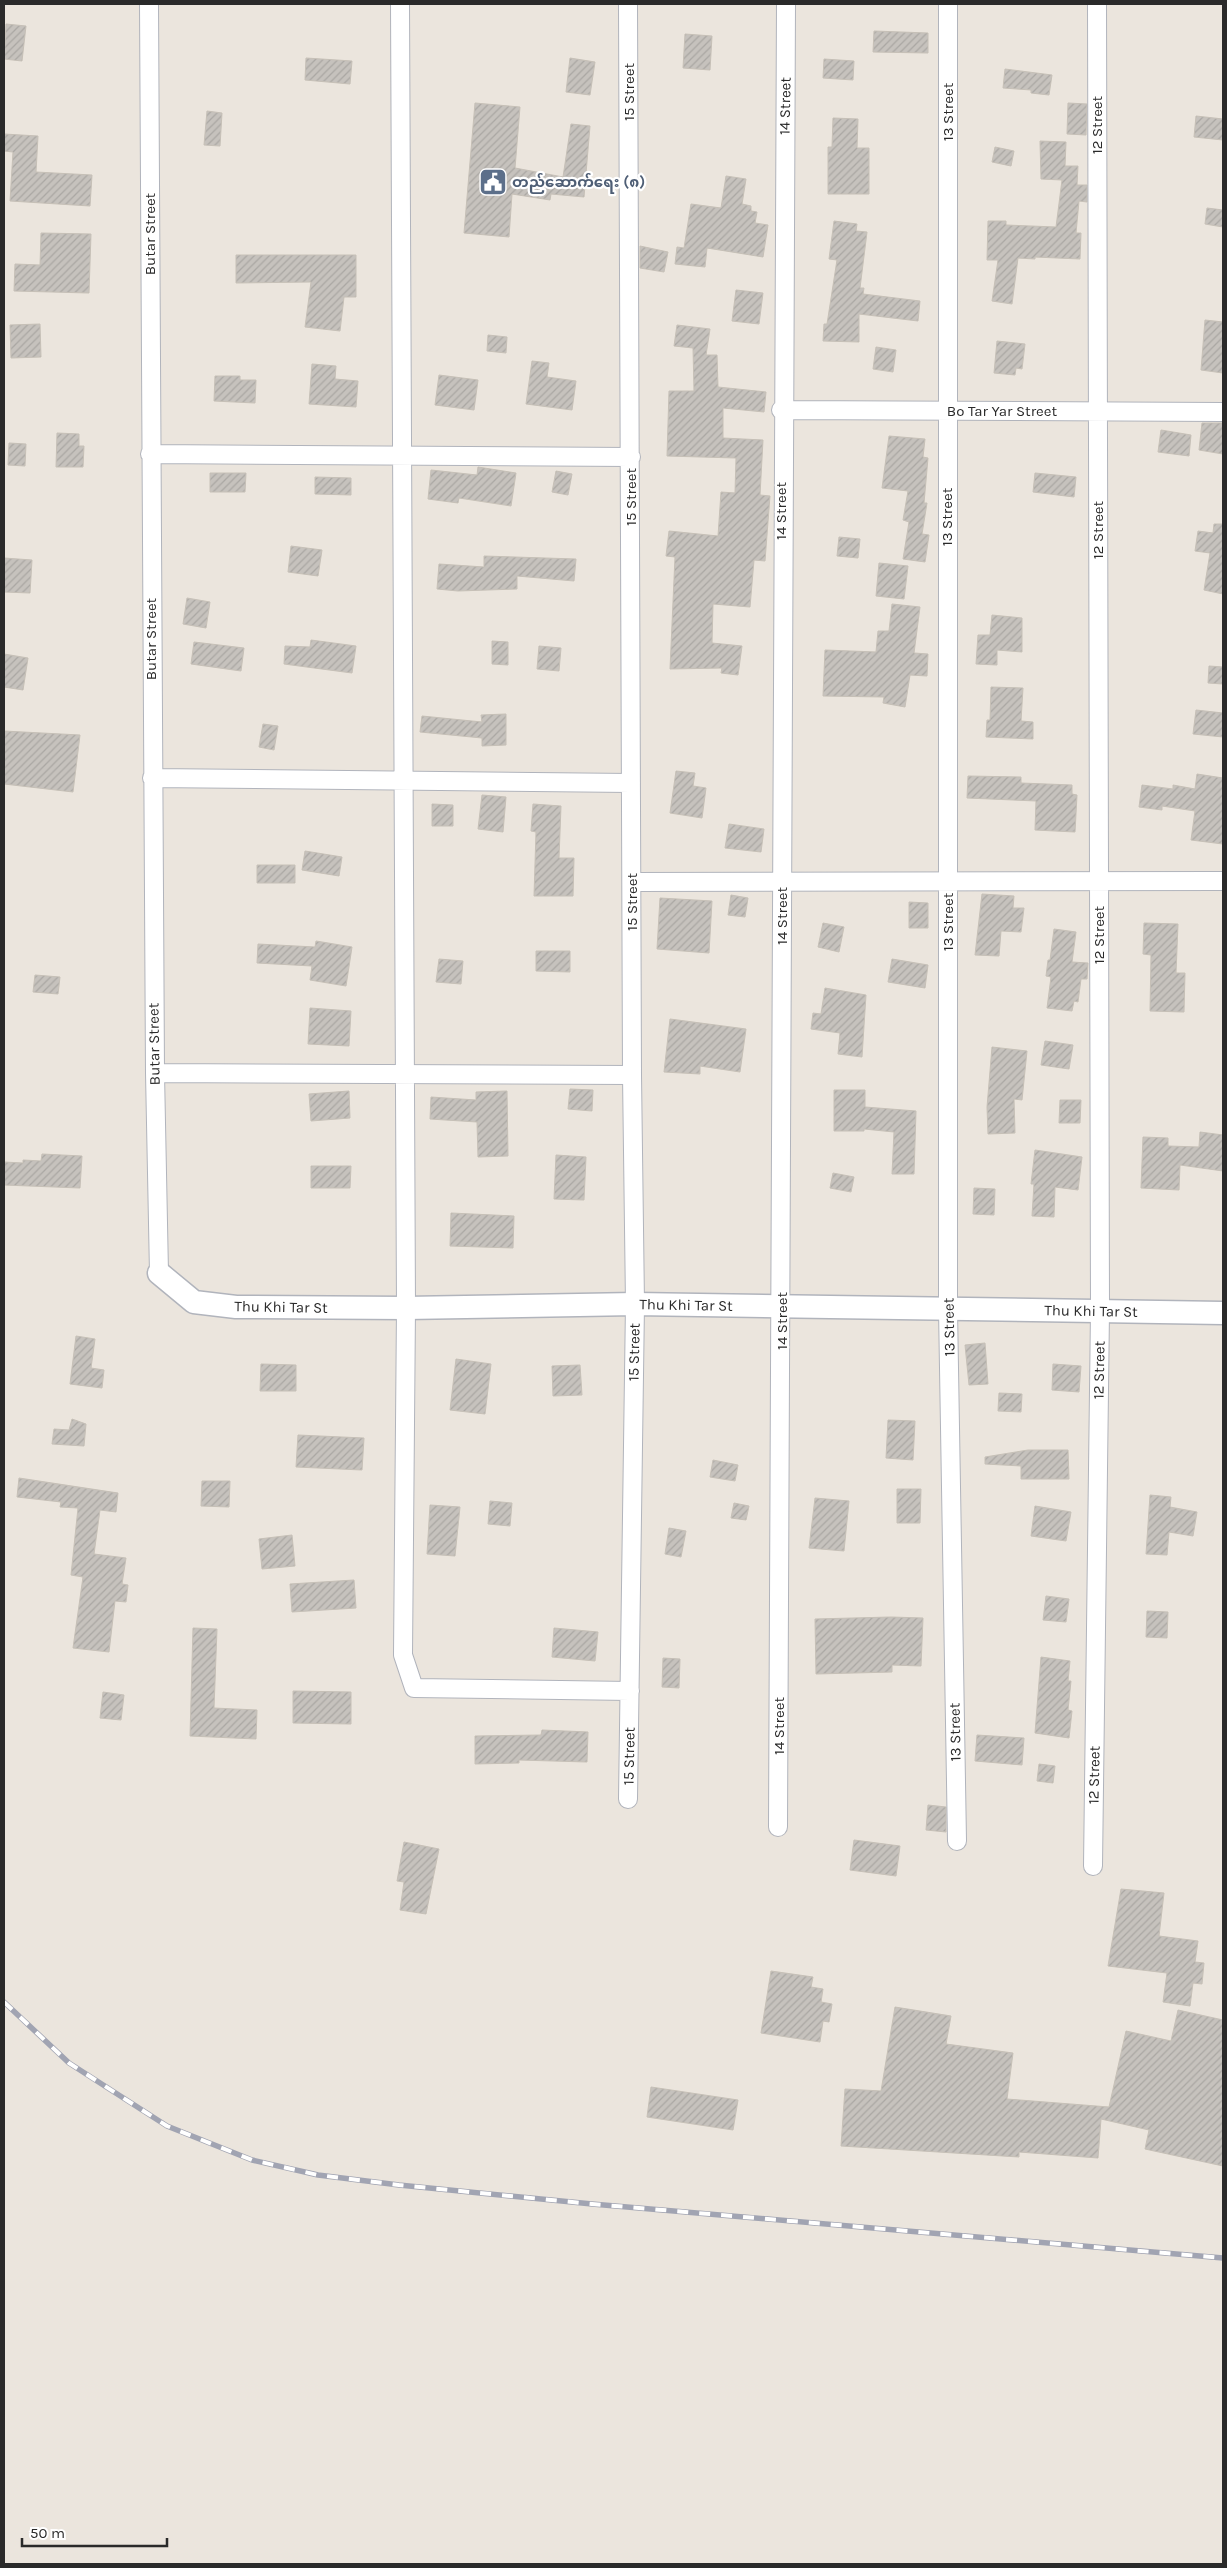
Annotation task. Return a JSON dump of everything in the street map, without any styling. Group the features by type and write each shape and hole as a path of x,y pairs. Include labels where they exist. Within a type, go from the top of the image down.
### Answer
{"street":[{"name":"Butar Street","path":"149,4 154,1072 159,1273"},
{"path":"400,4 406,1308 403,1655 414,1688 630,1691"},
{"name":"15 Street","path":"628,4 632,1075 635,1304 628,1799"},
{"name":"14 Street","path":"778,1828 782,1306 781,410 786,4"},
{"name":"13 Street","path":"948,4 946,411 948,1309 957,1841"},
{"name":"12 Street","path":"1093,1866 1100,1311 1097,4"},
{"name":"Bo Tar Yar Street","path":"781,410 1223,412"},
{"path":"150,454 631,457"},
{"path":"152,778 631,783"},
{"path":"632,882 1223,881"},
{"path":"154,1072 632,1075"},
{"name":"Thu Khi Tar St","path":"159,1273 194,1302 236,1307 406,1308 635,1304 1223,1313"}],"building":[{"path":"6,24 26,26 22,61 4,59"},
{"path":"874,31 928,33 928,53 873,52"},
{"path":"685,34 712,36 710,70 683,68"},
{"path":"306,58 352,61 350,84 305,80"},
{"path":"570,58 595,62 590,95 566,92"},
{"path":"824,59 854,61 853,80 823,78"},
{"path":"1005,69 1052,75 1049,95 1031,93 1031,90 1003,88"},
{"path":"475,103 520,107 515,168 563,177 571,124 590,126 584,197 551,194 550,200 512,194 509,237 464,233"},
{"path":"1068,103 1087,104 1086,135 1067,134"},
{"path":"207,111 222,113 220,146 204,145"},
{"path":"1196,116 1223,119 1223,140 1194,137"},
{"path":"833,118 858,119 857,148 869,148 869,194 828,194 828,147 832,147"},
{"path":"4,134 38,136 36,172 92,175 90,206 10,201 13,152 4,151"},
{"path":"1040,141 1066,142 1065,166 1078,166 1077,185 1087,185 1087,202 1079,201 1076,233 1081,233 1080,259 1018,258 1012,304 992,301 998,260 987,260 988,221 1006,221 1006,225 1056,227 1062,180 1041,179"},
{"path":"995,147 1014,151 1011,166 992,162"},
{"path":"726,176 746,179 742,204 751,206 751,211 757,212 755,223 768,225 763,257 707,248 705,267 675,264 677,247 684,248 691,204 721,208"},
{"path":"1207,208 1223,210 1223,227 1205,224"},
{"path":"834,221 857,224 856,231 867,232 860,288 864,288 863,294 920,301 918,321 859,314 859,342 823,341 824,324 827,324 837,260 829,259"},
{"path":"41,233 91,234 89,293 14,291 15,264 40,265"},
{"path":"640,246 668,252 664,272 640,268"},
{"path":"236,255 356,255 356,297 344,297 340,331 305,327 311,282 236,283"},
{"path":"736,290 763,293 759,324 732,321"},
{"path":"1205,320 1223,322 1223,373 1201,370"},
{"path":"40,324 41,357 11,358 10,325"},
{"path":"677,325 710,329 706,355 717,355 718,387 766,392 764,412 723,408 723,438 763,440 760,495 770,496 765,561 754,560 750,607 713,604 712,643 742,646 738,675 721,673 722,668 670,669 675,557 666,556 669,531 718,536 721,492 735,493 736,458 667,456 669,391 694,391 693,348 674,346"},
{"path":"488,335 507,337 506,353 487,351"},
{"path":"997,341 1025,344 1022,369 1016,368 1015,375 994,373"},
{"path":"876,347 896,350 893,372 873,369"},
{"path":"532,361 549,363 547,377 576,381 572,410 526,404"},
{"path":"312,364 336,366 335,379 358,381 356,407 309,404"},
{"path":"439,375 478,380 474,410 435,405"},
{"path":"215,376 240,376 240,380 256,380 255,403 214,401"},
{"path":"1202,423 1223,423 1223,454 1199,450"},
{"path":"1161,430 1191,435 1189,456 1158,452"},
{"path":"57,433 79,434 79,446 84,446 83,467 56,467"},
{"path":"889,436 925,439 923,457 928,458 924,503 927,503 922,534 929,535 925,562 903,559 909,522 903,520 908,491 882,488"},
{"path":"9,443 26,444 25,466 8,465"},
{"path":"478,467 516,473 511,506 459,498 458,503 428,499 431,470 477,475"},
{"path":"556,471 572,474 568,495 552,492"},
{"path":"210,473 246,473 245,492 210,492"},
{"path":"1035,473 1076,477 1074,497 1033,492"},
{"path":"315,477 351,478 351,495 315,494"},
{"path":"1214,524 1223,524 1223,594 1204,590 1210,553 1195,551 1198,531 1213,533"},
{"path":"839,537 860,539 858,558 837,556"},
{"path":"291,546 322,550 318,576 288,572"},
{"path":"484,556 576,559 574,581 517,576 517,589 458,591 437,589 439,564 484,567"},
{"path":"4,558 32,560 30,593 4,592"},
{"path":"879,563 908,566 904,599 876,596"},
{"path":"187,598 210,602 206,628 183,624"},
{"path":"892,604 920,607 914,653 928,654 927,676 910,675 905,707 883,703 884,697 823,696 825,650 876,652 878,631 889,631"},
{"path":"992,615 1022,618 1022,652 997,650 997,665 976,664 978,635 990,635"},
{"path":"311,640 356,646 352,673 284,664 285,646 310,647"},
{"path":"492,641 508,642 508,665 492,664"},
{"path":"194,642 244,648 241,671 191,664"},
{"path":"539,646 561,648 559,671 537,669"},
{"path":"4,654 28,658 23,690 4,687"},
{"path":"1209,666 1223,667 1223,684 1208,683"},
{"path":"991,687 1023,688 1021,721 1033,722 1033,739 986,737 987,720 990,720"},
{"path":"1196,710 1223,713 1223,737 1193,734"},
{"path":"506,714 506,745 482,746 482,738 420,732 422,716 482,722 481,715"},
{"path":"263,724 278,726 274,750 259,747"},
{"path":"4,731 80,735 73,792 4,784"},
{"path":"676,771 695,773 693,786 706,788 702,818 670,813"},
{"path":"1197,774 1223,778 1223,844 1191,840 1195,811 1162,806 1162,810 1139,807 1142,785 1173,789 1173,785 1195,789"},
{"path":"968,776 1021,777 1021,783 1072,785 1072,794 1077,795 1075,832 1035,830 1036,801 967,798"},
{"path":"482,795 506,797 503,832 478,829"},
{"path":"432,804 453,805 453,826 432,826"},
{"path":"533,804 561,806 559,858 574,858 573,896 534,896 536,832 531,831"},
{"path":"729,824 764,829 761,852 725,848"},
{"path":"305,851 342,857 339,876 302,870"},
{"path":"257,865 295,865 295,883 257,883"},
{"path":"982,894 1014,896 1013,908 1024,908 1021,932 1001,931 999,956 975,955"},
{"path":"731,895 748,898 745,917 728,915"},
{"path":"660,898 712,901 709,953 657,949"},
{"path":"909,902 928,903 928,928 909,928"},
{"path":"823,923 844,927 839,952 818,947"},
{"path":"1144,923 1178,924 1176,973 1185,973 1184,1012 1150,1011 1151,955 1143,954"},
{"path":"1054,929 1076,932 1072,962 1088,963 1087,979 1081,979 1078,1002 1074,1001 1072,1011 1047,1008 1051,977 1046,976"},
{"path":"316,941 352,947 346,986 310,980 312,966 257,963 258,944 315,947"},
{"path":"536,951 570,951 570,972 536,971"},
{"path":"439,959 463,961 461,984 436,982"},
{"path":"892,959 928,965 925,988 888,982"},
{"path":"35,975 60,977 58,994 33,992"},
{"path":"825,988 866,995 862,1057 838,1054 840,1033 811,1029 813,1013 821,1014"},
{"path":"310,1008 351,1011 349,1046 308,1044"},
{"path":"670,1019 746,1029 740,1072 700,1066 700,1074 664,1072"},
{"path":"1045,1041 1073,1045 1069,1069 1041,1065"},
{"path":"992,1047 1027,1051 1022,1100 1014,1099 1015,1133 988,1134 987,1107"},
{"path":"570,1089 593,1090 592,1111 568,1109"},
{"path":"834,1090 865,1090 865,1107 916,1111 914,1174 892,1174 894,1132 864,1129 864,1131 834,1131"},
{"path":"349,1091 350,1118 311,1121 309,1094"},
{"path":"507,1091 508,1156 478,1157 477,1122 430,1119 431,1097 476,1100 476,1092"},
{"path":"1060,1100 1081,1100 1080,1123 1059,1123"},
{"path":"1200,1132 1223,1135 1223,1171 1180,1165 1179,1190 1141,1188 1143,1137 1168,1138 1168,1146 1199,1147"},
{"path":"1035,1150 1082,1157 1078,1190 1055,1187 1054,1217 1032,1216 1034,1184 1031,1184"},
{"path":"42,1154 82,1156 80,1188 4,1185 4,1162 23,1163 23,1160 41,1161"},
{"path":"556,1155 586,1157 584,1200 554,1199"},
{"path":"311,1166 351,1166 350,1188 311,1188"},
{"path":"833,1173 854,1177 851,1192 830,1188"},
{"path":"974,1188 995,1189 994,1215 973,1214"},
{"path":"451,1213 514,1216 513,1248 450,1246"},
{"path":"76,1336 95,1339 91,1368 104,1370 102,1388 70,1384"},
{"path":"985,1343 988,1384 969,1385 965,1345"},
{"path":"456,1359 491,1364 485,1414 450,1410"},
{"path":"261,1364 296,1365 296,1391 260,1391"},
{"path":"1053,1364 1081,1366 1079,1392 1052,1390"},
{"path":"580,1365 582,1395 553,1396 552,1366"},
{"path":"999,1393 1022,1394 1021,1412 998,1411"},
{"path":"72,1419 86,1424 84,1446 52,1444 54,1429 69,1430"},
{"path":"888,1420 915,1421 913,1460 886,1458"},
{"path":"298,1435 364,1438 362,1470 296,1467"},
{"path":"1028,1450 1068,1450 1069,1479 1021,1479 1021,1466 985,1464 985,1457"},
{"path":"713,1460 738,1465 735,1481 710,1477"},
{"path":"19,1478 118,1493 116,1512 100,1510 94,1554 126,1558 122,1584 128,1585 126,1602 115,1601 109,1652 73,1648 83,1577 71,1575 78,1508 60,1507 61,1502 17,1497"},
{"path":"202,1481 230,1481 229,1507 201,1506"},
{"path":"897,1489 921,1489 920,1523 897,1523"},
{"path":"1150,1495 1171,1497 1170,1507 1197,1512 1193,1536 1169,1532 1167,1555 1146,1554"},
{"path":"815,1498 849,1501 844,1551 809,1548"},
{"path":"490,1501 512,1503 510,1526 488,1524"},
{"path":"734,1503 749,1506 746,1520 731,1518"},
{"path":"430,1505 460,1507 455,1556 427,1554"},
{"path":"1035,1506 1071,1512 1066,1541 1031,1536"},
{"path":"669,1528 686,1531 681,1557 665,1554"},
{"path":"292,1535 295,1566 262,1569 259,1539"},
{"path":"354,1580 356,1608 292,1612 290,1584"},
{"path":"1046,1596 1069,1599 1066,1622 1043,1620"},
{"path":"1147,1611 1168,1612 1167,1638 1146,1637"},
{"path":"923,1618 921,1666 892,1665 892,1672 816,1674 815,1619"},
{"path":"193,1628 217,1629 214,1708 257,1710 256,1739 190,1736"},
{"path":"554,1628 598,1632 595,1661 552,1657"},
{"path":"1041,1657 1070,1661 1068,1681 1071,1681 1068,1710 1072,1711 1069,1738 1035,1733"},
{"path":"663,1658 680,1659 679,1688 662,1687"},
{"path":"293,1691 351,1692 351,1724 293,1723"},
{"path":"103,1692 124,1695 121,1720 100,1718"},
{"path":"542,1730 588,1732 587,1762 519,1760 519,1763 475,1764 475,1736 541,1735"},
{"path":"977,1735 1024,1738 1022,1765 975,1761"},
{"path":"1039,1764 1055,1766 1053,1783 1037,1781"},
{"path":"928,1805 946,1807 946,1832 926,1830"},
{"path":"854,1840 900,1846 896,1876 850,1870"},
{"path":"404,1842 439,1849 426,1914 400,1910 404,1882 397,1881"},
{"path":"1121,1889 1164,1893 1159,1936 1198,1941 1195,1962 1204,1963 1202,1984 1193,1983 1190,2006 1163,2002 1167,1973 1108,1966"},
{"path":"771,1971 813,1977 811,1987 823,1989 821,2002 832,2004 829,2022 823,2021 820,2042 761,2033"},
{"path":"895,2007 951,2016 946,2044 1013,2053 1007,2099 1109,2107 1126,2031 1171,2041 1178,2010 1223,2020 1223,2166 1145,2149 1149,2130 1101,2119 1098,2158 1019,2152 1019,2157 841,2146 845,2089 881,2091"},
{"path":"651,2087 738,2100 733,2130 647,2117"}],"railway":[{"path":"4,2002 69,2063 167,2126 252,2160 318,2175 592,2204 1223,2258"}],"place":[{"name":"တည်ဆောက်ရေး (၈)","path":"493,182"}]}
